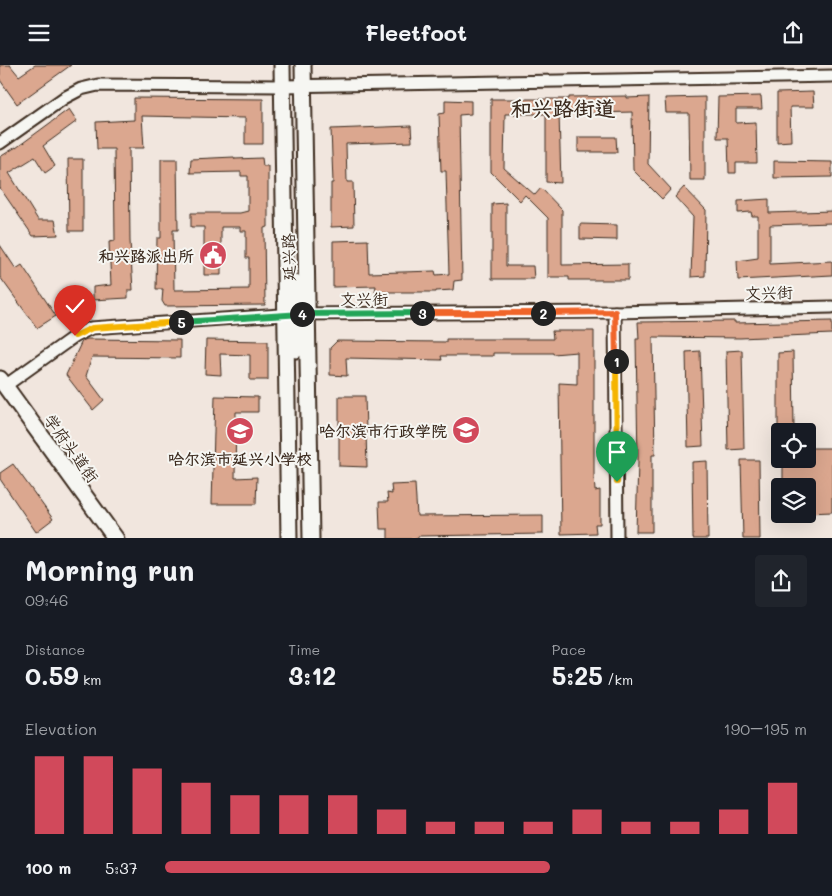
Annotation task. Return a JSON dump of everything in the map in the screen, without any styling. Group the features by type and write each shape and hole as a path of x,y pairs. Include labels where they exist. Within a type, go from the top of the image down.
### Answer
{"main road":[{"name":"延兴路","path":"282,65 292,85 295,314 289,538"},
{"path":"292,65 292,85"},
{"name":"延兴路","path":"303,65 292,85 295,314 311,538"},
{"path":"295,314 299,538"},
{"name":"学府头道街","path":"2,385 105,538"},
{"name":"学府头道街","path":"2,385 115,538"}],"street":[{"path":"0,143 64,98 81,89 98,85 292,85 832,76"},
{"name":"文兴街","path":"2,385 75,336 92,328 295,314 615,312 832,307"},
{"path":"615,312 618,538"}],"building":[{"path":"0,65 10,65 19,76 35,65 71,65 17,104 0,80"},
{"path":"813,92 814,107 790,107 791,141 777,142 777,93"},
{"path":"627,96 627,98 649,97 648,164 671,189 662,199 633,170 632,112 559,114 561,183 546,182 546,114 505,114 504,168 535,195 541,188 562,210 562,265 628,264 628,280 569,280 569,277 548,277 548,218 525,195 520,201 491,172 491,99 569,99 569,97"},
{"path":"761,96 762,109 736,109 736,123 756,122 757,163 736,163 736,173 729,173 728,138 717,138 718,97"},
{"path":"705,97 705,180 690,180 689,113 666,113 665,98"},
{"path":"134,98 263,99 263,144 245,144 245,118 142,116 144,148 129,148 130,241 133,290 128,290 128,298 93,300 93,287 111,285 109,242 115,241 114,149 97,149 96,122 134,120"},
{"path":"445,100 471,101 471,114 459,115 462,280 454,281 453,290 436,292 375,292 376,286 333,287 333,241 368,240 369,273 435,271 436,275 449,274 446,171 441,171 439,114 445,113"},
{"path":"69,109 77,121 43,146 55,166 45,173 35,157 9,173 38,220 55,220 58,235 33,236 0,188 0,157 16,148"},
{"path":"411,126 412,142 346,144 347,182 353,182 354,226 331,227 331,183 333,183 331,129"},
{"path":"578,137 616,137 617,152 578,152"},
{"path":"234,157 235,159 262,158 263,166 268,166 268,227 264,228 265,305 165,306 162,301 163,289 156,289 157,238 161,238 161,159 177,159 178,230 173,230 174,290 249,289 249,258 246,258 246,231 240,231 240,227 221,227 221,275 204,275 204,227 191,227 191,213 240,213 248,211 248,176 241,176 241,172 190,173 191,159"},
{"path":"68,159 83,159 83,231 69,231"},
{"path":"774,161 832,162 832,177 774,178"},
{"path":"684,187 706,210 705,276 691,277 693,217 675,197"},
{"path":"769,199 769,213 832,211 832,223 770,225 770,264 832,261 832,275 738,280 737,261 758,258 758,216 752,216 751,212 738,213 738,201"},
{"path":"506,203 506,266 533,266 534,279 492,279 492,204"},
{"path":"580,224 617,225 617,240 580,239"},
{"path":"0,245 16,269 22,265 56,316 37,328 0,277"},
{"path":"735,321 735,323 832,321 832,334 740,338 653,337 655,455 652,455 652,532 636,532 638,462 636,339 639,339 638,322"},
{"path":"552,331 594,331 594,476 595,491 600,490 600,524 595,524 596,533 561,534 559,383 577,384 577,352 553,354 493,353 493,356 441,356 442,360 346,358 347,376 330,375 330,348 337,341 446,342 446,339 553,339"},
{"path":"87,339 180,340 180,358 92,357 86,376 104,400 93,410 66,375 82,341"},
{"path":"206,340 268,341 268,380 250,380 250,355 220,354 221,375 205,374"},
{"path":"742,350 744,449 728,450 726,351"},
{"path":"700,351 703,446 688,447 686,352"},
{"path":"793,352 794,423 778,423 778,353"},
{"path":"215,396 258,397 258,412 236,412 235,478 257,477 256,504 212,504"},
{"path":"339,396 365,396 367,467 339,466"},
{"path":"816,448 832,448 832,512 816,513 816,478 783,478 783,468 816,468"},
{"path":"741,460 759,460 760,538 743,538"},
{"path":"707,461 708,538 693,538 692,462"},
{"path":"13,464 53,519 36,532 0,479 0,473"},
{"path":"415,484 417,516 543,515 543,534 388,538 388,529 380,529 379,502 388,502 387,493 392,494 391,485"}],"place":[{"name":"和兴路派出所","path":"213,255"},
{"name":"哈尔滨市行政学院","path":"466,430"},
{"name":"哈尔滨市延兴小学校","path":"240,431"}],"district":[{"name":"和兴路街道","path":"563,107"}],"route":[{"path":"75,336 92,328 306,314 615,312 617,482"}]}
